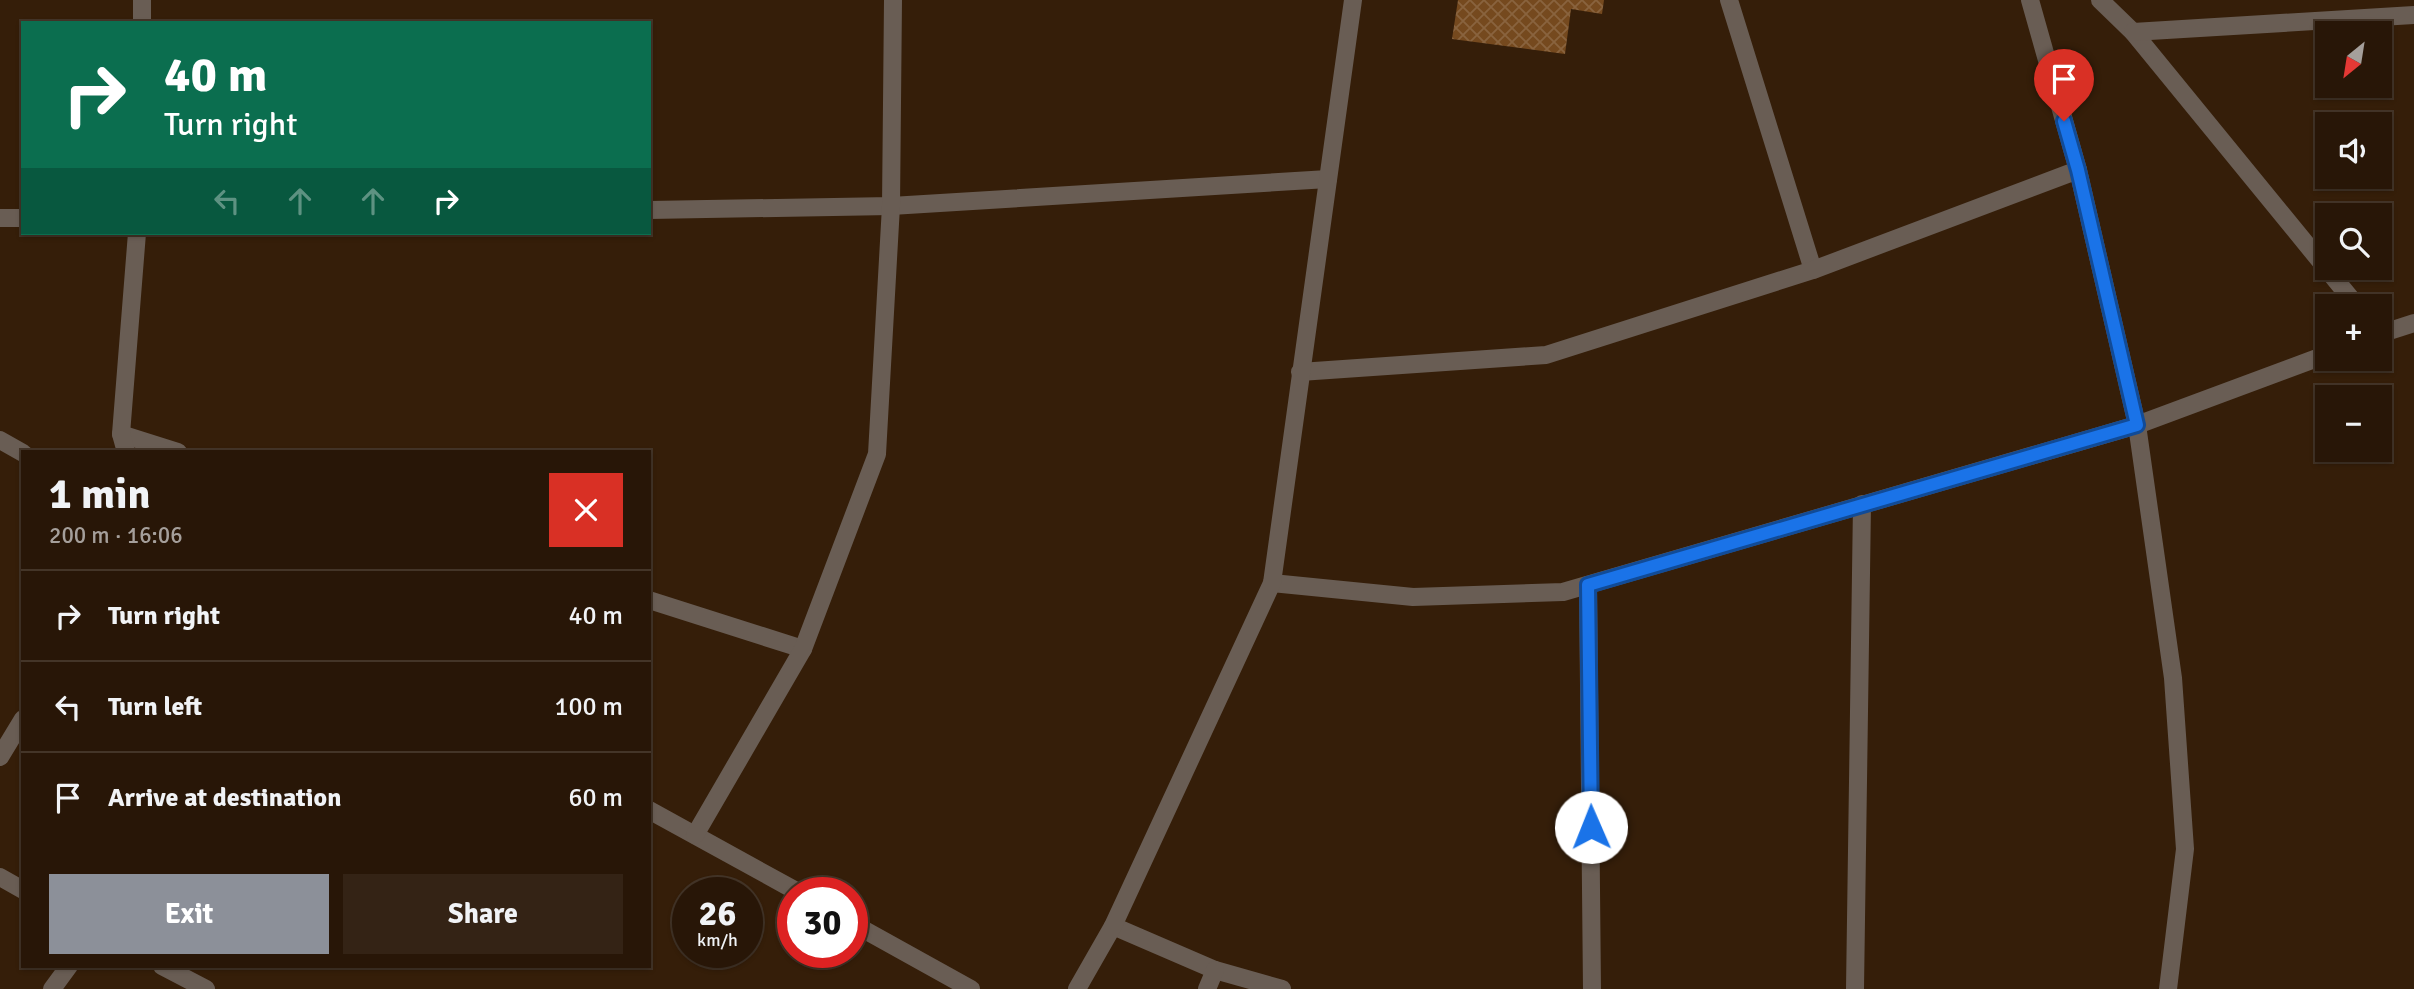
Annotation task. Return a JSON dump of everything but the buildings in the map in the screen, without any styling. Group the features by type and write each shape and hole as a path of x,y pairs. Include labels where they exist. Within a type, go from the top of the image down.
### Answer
{"street":[{"path":"142,0 142,21"},
{"path":"695,835 803,649 877,454 891,206 893,0"},
{"path":"1077,989 1113,926 1272,583 1353,0"},
{"path":"1730,0 1813,270"},
{"path":"2030,0 2078,170 2137,425 2173,678 2185,849 2168,989"},
{"path":"2100,0 2133,32 2347,294"},
{"path":"2133,32 2414,15"},
{"path":"1300,372 1546,355 1813,270 2078,170"},
{"path":"651,210 891,206 1328,179"},
{"path":"0,218 21,218"},
{"path":"125,450 121,433 138,235"},
{"path":"2392,330 2414,323"},
{"path":"1272,583 1413,597 1563,592 2137,425 2315,359"},
{"path":"121,433 172,450"},
{"path":"0,440 21,452"},
{"path":"1855,989 1862,504"},
{"path":"1588,585 1592,989"},
{"path":"651,601 803,649"},
{"path":"0,757 21,722"},
{"path":"651,811 777,880"},
{"path":"0,877 21,889"},
{"path":"1113,926 1215,970 1282,989"},
{"path":"868,932 971,989"},
{"path":"52,989 68,968"},
{"path":"166,968 206,989"},
{"path":"1207,989 1215,970"}],"route":[{"path":"1591,827 1588,585 2137,425 2078,170 2064,121"}]}
